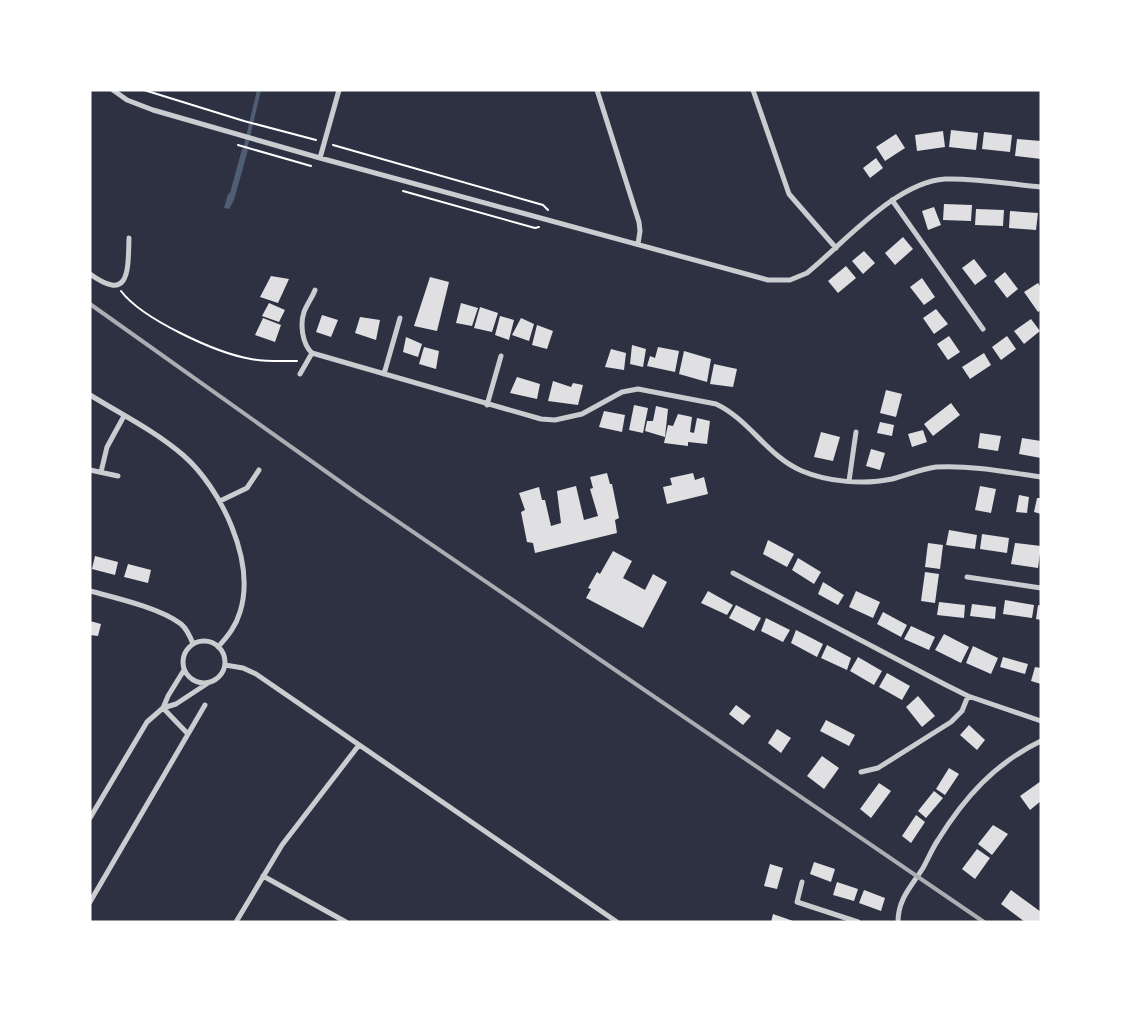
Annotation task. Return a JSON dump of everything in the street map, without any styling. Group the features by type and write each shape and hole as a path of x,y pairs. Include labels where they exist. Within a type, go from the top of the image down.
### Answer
{"street":[{"path":"113,90 127,100 153,110 320,158 755,276 781,281 798,278 807,273 892,200 917,186 943,179 1041,187"},
{"path":"320,158 339,90"},
{"path":"597,90 639,222 638,244"},
{"path":"753,90 789,194 836,248"},
{"path":"892,200 983,329"},
{"path":"90,274 107,285 118,286 125,280 128,271 129,238"},
{"path":"315,290 304,312 302,327 305,344 312,353 541,419 555,420 582,414 630,390 647,390 716,404 741,419 762,443 788,463 812,474 849,481 881,481 933,468 948,467 982,468 1041,477"},
{"path":"384,374 400,318"},
{"path":"300,374 312,353"},
{"path":"487,405 501,356"},
{"path":"90,395 182,454 200,472 226,512 237,541 243,594 241,610 236,622 230,634 218,647"},
{"path":"101,472 107,447 124,416"},
{"path":"849,481 856,432"},
{"path":"90,470 118,476"},
{"path":"220,501 247,488 259,470"},
{"path":"734,573 930,678 968,696 1041,721"},
{"path":"967,577 1041,588"},
{"path":"90,591 140,605 180,623 189,633 193,644"},
{"path":"163,708 176,704 220,677 225,665 222,652 218,647 206,641 193,644 185,653 183,664 191,680 208,683"},
{"path":"225,665 243,668 256,674 617,922"},
{"path":"90,818 143,728 163,708 184,670"},
{"path":"861,772 878,768 951,722 962,711 968,696"},
{"path":"90,902 205,705"},
{"path":"163,708 188,734"},
{"path":"898,922 899,906 904,893 924,867 939,839 965,801 991,773 1022,751 1041,741"},
{"path":"236,922 282,845 359,745"},
{"path":"263,876 346,922"},
{"path":"802,882 797,902 858,922"}],"path":[{"path":"144,90 261,126 543,205 550,211"},
{"path":"238,146 254,150"},
{"path":"118,286 136,306 205,345 255,360 308,360"}],"water":[{"path":"242,149 248,150 234,200 229,209 224,208 230,193"}],"building":[{"path":"951,130 978,133 976,150 949,147"},
{"path":"943,131 945,147 917,151 915,135"},
{"path":"984,132 1012,135 1010,152 982,149"},
{"path":"896,134 905,148 885,161 876,147"},
{"path":"1017,139 1041,141 1041,159 1015,156"},
{"path":"876,158 883,168 870,178 863,168"},
{"path":"944,204 972,205 971,221 943,220"},
{"path":"934,207 941,225 928,230 922,211"},
{"path":"976,209 1004,210 1003,226 975,225"},
{"path":"1010,211 1038,213 1036,230 1009,228"},
{"path":"903,237 913,249 895,265 885,253"},
{"path":"864,251 875,263 863,274 852,261"},
{"path":"974,259 987,276 975,285 962,268"},
{"path":"846,266 856,278 838,293 828,281"},
{"path":"1005,272 1018,289 1007,298 994,281"},
{"path":"271,276 289,279 278,303 260,297"},
{"path":"430,277 449,282 437,331 414,326"},
{"path":"922,278 935,297 924,305 910,287"},
{"path":"1038,283 1041,288 1041,310 1038,312 1024,292"},
{"path":"269,303 285,310 279,322 262,316"},
{"path":"461,303 478,308 472,326 456,323"},
{"path":"480,307 498,313 492,332 474,328"},
{"path":"936,309 948,324 934,334 923,318"},
{"path":"322,315 338,320 331,337 316,332"},
{"path":"500,316 514,320 509,340 495,335"},
{"path":"360,317 380,320 376,340 355,333"},
{"path":"263,318 281,325 275,342 255,335"},
{"path":"521,318 534,324 529,341 512,335"},
{"path":"1031,319 1040,331 1024,344 1014,331"},
{"path":"537,325 553,331 547,349 532,345"},
{"path":"949,336 960,352 948,360 937,344"},
{"path":"1007,336 1016,349 1001,360 992,347"},
{"path":"406,337 422,344 418,357 403,352"},
{"path":"632,345 646,349 643,367 630,364"},
{"path":"424,347 439,351 436,369 419,364"},
{"path":"658,347 679,351 675,372 647,366 650,356 655,358"},
{"path":"611,349 626,353 624,370 605,367"},
{"path":"684,351 711,359 707,382 679,374"},
{"path":"984,353 991,365 970,379 962,367"},
{"path":"714,364 737,369 733,387 710,384"},
{"path":"517,377 540,384 537,399 510,393"},
{"path":"553,381 571,387 573,383 583,385 578,405 548,401"},
{"path":"886,390 902,394 896,417 880,413"},
{"path":"951,403 960,415 933,436 924,424"},
{"path":"634,405 648,408 643,433 629,430"},
{"path":"656,406 668,409 665,437 645,431 647,421 653,421"},
{"path":"604,411 625,415 622,432 599,427"},
{"path":"678,414 692,417 690,432 694,433 697,418 710,421 707,444 688,442 688,446 664,443 668,425 673,426"},
{"path":"880,422 894,425 892,436 877,433"},
{"path":"923,430 927,442 912,447 908,434"},
{"path":"821,432 840,437 833,461 814,457"},
{"path":"980,433 1001,436 998,451 978,448"},
{"path":"1022,438 1041,441 1041,458 1019,454"},
{"path":"871,449 885,453 880,470 866,466"},
{"path":"607,473 610,484 612,484 619,518 615,520 617,533 535,553 533,543 527,542 521,512 525,510 519,493 539,487 542,500 545,500 551,526 561,523 557,491 576,486 584,520 598,516 590,489 593,488 590,477"},
{"path":"693,473 695,480 704,477 708,494 667,504 663,487 672,485 670,478"},
{"path":"980,486 996,489 991,513 975,510"},
{"path":"1019,495 1029,497 1027,513 1016,512"},
{"path":"1037,498 1041,498 1041,514 1034,512"},
{"path":"949,530 977,535 975,549 946,545"},
{"path":"982,534 1009,538 1007,553 980,549"},
{"path":"768,540 794,554 787,567 763,554"},
{"path":"928,543 943,545 940,569 925,567"},
{"path":"1015,543 1041,546 1038,568 1011,564"},
{"path":"613,551 632,561 623,578 645,590 653,574 667,582 643,628 586,598 591,589 588,588 597,572 600,574"},
{"path":"95,556 118,562 115,575 92,569"},
{"path":"798,558 821,572 814,584 792,570"},
{"path":"128,564 151,570 148,583 124,577"},
{"path":"925,572 939,574 935,603 921,601"},
{"path":"823,582 844,595 838,605 818,594"},
{"path":"708,591 733,605 727,615 701,603"},
{"path":"856,591 880,602 873,618 849,607"},
{"path":"1005,600 1034,605 1032,618 1003,614"},
{"path":"939,602 965,605 964,618 937,615"},
{"path":"972,604 996,607 995,619 970,616"},
{"path":"736,605 761,618 754,631 729,618"},
{"path":"1038,605 1041,606 1041,620 1036,619"},
{"path":"883,612 907,625 901,637 877,624"},
{"path":"766,618 790,630 783,642 761,631"},
{"path":"90,621 101,624 98,636 90,635"},
{"path":"911,626 935,637 929,650 904,639"},
{"path":"796,630 823,644 817,657 791,643"},
{"path":"944,634 969,647 961,663 935,650"},
{"path":"827,645 851,658 847,670 821,658"},
{"path":"973,646 998,658 991,674 966,663"},
{"path":"858,657 882,671 874,685 850,671"},
{"path":"1003,657 1028,664 1025,674 1000,667"},
{"path":"1035,667 1041,668 1041,684 1031,681"},
{"path":"887,673 910,686 902,700 879,687"},
{"path":"918,696 935,716 922,727 906,707"},
{"path":"736,705 751,716 743,725 729,714"},
{"path":"826,720 855,735 849,746 820,731"},
{"path":"969,725 985,740 977,750 960,735"},
{"path":"777,729 791,738 781,753 768,743"},
{"path":"822,756 839,768 824,789 807,776"},
{"path":"949,768 959,774 945,795 936,789"},
{"path":"1041,781 1041,801 1030,810 1020,796"},
{"path":"879,783 891,791 871,818 860,809"},
{"path":"934,791 943,798 926,818 918,811"},
{"path":"916,815 925,822 911,843 902,836"},
{"path":"993,825 1008,834 992,855 978,844"},
{"path":"977,849 990,858 975,879 962,869"},
{"path":"814,862 835,869 831,882 810,874"},
{"path":"770,864 783,868 777,889 764,886"},
{"path":"837,882 858,889 854,901 833,895"},
{"path":"864,890 885,898 881,911 859,903"},
{"path":"1011,890 1041,912 1041,922 1025,922 1001,904"},
{"path":"773,914 796,922 771,922"}],"waterway":[{"path":"244,154 259,90"}],"railway":[{"path":"90,304 359,495 984,922"}]}
